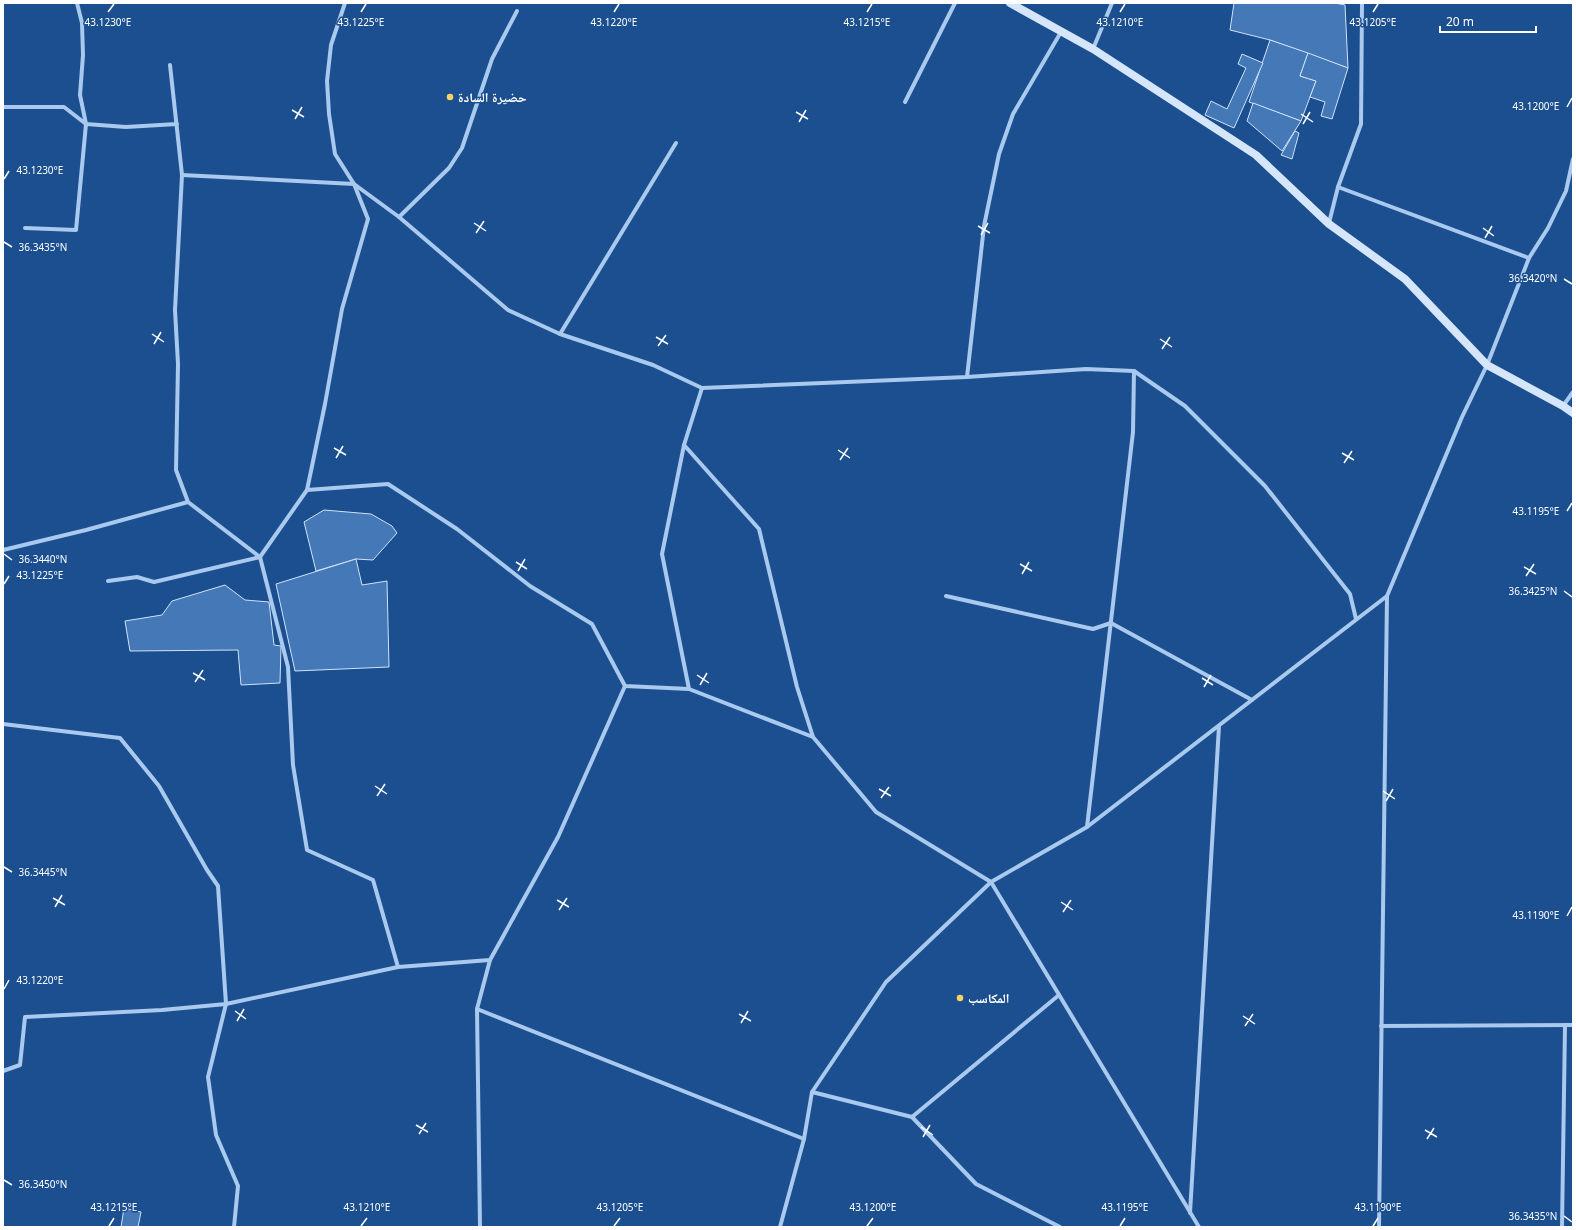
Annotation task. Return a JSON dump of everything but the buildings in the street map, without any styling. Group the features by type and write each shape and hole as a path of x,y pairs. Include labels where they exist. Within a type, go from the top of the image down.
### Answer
{"main road":[{"path":"1013,4 1093,49 1256,155 1329,224 1405,279 1487,365 1563,406 1573,413"}],"street":[{"path":"26,228 76,230 86,124 80,95 83,55 82,23 77,3"},
{"path":"108,581 137,577 154,582 260,557 307,490 325,404 342,309 368,219 354,184 336,154 329,114 326,81 331,45 345,3"},
{"path":"905,102 955,3"},
{"path":"1093,49 1112,3"},
{"path":"1329,224 1338,187 1346,169 1361,124 1362,3"},
{"path":"399,217 449,168 462,148 492,59 518,11"},
{"path":"967,377 984,226 999,154 1013,114 1061,32"},
{"path":"170,64 182,175 175,310 178,364 176,470 188,502 260,557 288,667 293,765 307,850 372,880 398,967"},
{"path":"3,107 64,107 86,124 126,127 177,124"},
{"path":"560,334 676,144"},
{"path":"1379,1227 1387,596 1462,417 1487,365 1529,258 1548,228 1566,191 1573,159"},
{"path":"182,175 354,184 399,217 508,310 560,334 652,365 702,388 967,377 1086,369 1134,371 1185,406 1264,486 1350,594 1356,619"},
{"path":"1338,187 1529,258"},
{"path":"1087,827 1133,432 1134,371"},
{"path":"689,688 662,554 684,445 702,388"},
{"path":"1563,406 1573,392"},
{"path":"684,445 759,529 797,688 813,737 876,812 991,882 1199,1227"},
{"path":"307,490 388,484 457,529 530,586 592,624 625,686"},
{"path":"3,550 86,530 188,502"},
{"path":"946,596 1093,628 1111,623 1252,700"},
{"path":"780,1227 804,1139 812,1092 886,982 991,882 1087,827 1387,596"},
{"path":"625,686 689,688 813,737"},
{"path":"480,1227 477,1009 490,960 558,837 625,686"},
{"path":"3,724 120,738 159,786 207,870 218,886 226,1004 208,1077 216,1135 238,1186 234,1227"},
{"path":"1190,1212 1219,726"},
{"path":"3,1071 20,1065 25,1017 162,1010 226,1004 398,967 490,960"},
{"path":"912,1117 1059,995"},
{"path":"477,1009 804,1139"},
{"path":"1562,1227 1565,1025"},
{"path":"1381,1026 1573,1025"},
{"path":"812,1092 912,1117 976,1184 1060,1227"}],"place":[{"name":"حضيرة السادة","path":"450,97"},
{"name":"المكاسب","path":"960,998"}]}
